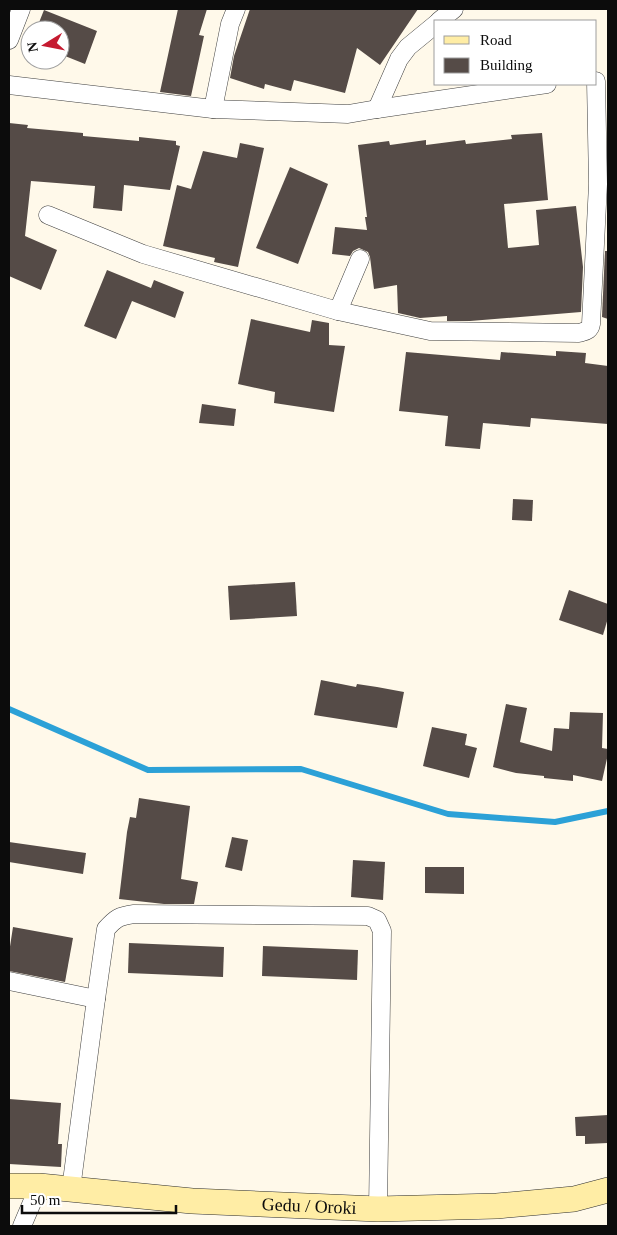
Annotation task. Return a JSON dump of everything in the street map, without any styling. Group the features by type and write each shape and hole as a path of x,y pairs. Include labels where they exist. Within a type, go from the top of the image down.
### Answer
{"street":[{"path":"9,40 21,9"},
{"path":"213,109 230,24 236,9"},
{"path":"440,20 454,9"},
{"path":"377,109 399,59 408,47 434,26"},
{"path":"9,85 213,109 348,114 540,85"},
{"path":"48,215 143,254 338,311 430,331 579,333 591,328 598,184 596,85"},
{"path":"338,311 360,259"},
{"path":"71,1189 106,929 114,921 121,916 134,914 368,916 377,920 382,931 378,1208"},
{"path":"9,981 96,999"},
{"name":"Gedu / Oroki","path":"9,1186 39,1186 192,1201 378,1208 497,1206 574,1198 608,1190"},
{"path":"22,1226 39,1186"}],"building":[{"path":"178,9 207,9 199,35 204,36 191,96 160,92"},
{"path":"250,9 418,9 380,65 357,48 345,93 294,80 291,91 265,84 264,89 230,78 234,56"},
{"path":"44,10 69,20 40,20"},
{"path":"70,20 97,31 85,64 70,58"},
{"path":"9,123 28,125 27,128 83,133 83,136 139,141 139,137 176,141 176,145 180,146 170,190 124,185 122,211 93,208 95,186 31,181 25,236 57,250 41,290 9,276"},
{"path":"542,133 548,200 504,204 508,248 539,245 536,210 576,206 583,267 581,312 470,321 447,321 447,316 420,318 398,313 397,285 374,289 368,252 359,248 353,251 350,256 332,254 335,227 367,230 358,145 389,141 390,145 426,140 426,145 465,140 466,144 512,139 511,135"},
{"path":"240,143 264,148 238,267 214,262 215,258 163,246 177,185 191,189 203,151 237,158"},
{"path":"290,167 328,184 298,264 256,248"},
{"path":"605,251 608,251 608,319 602,317"},
{"path":"107,270 151,288 154,280 184,292 175,318 132,301 116,339 84,326"},
{"path":"251,319 310,332 312,320 329,323 329,345 345,346 334,412 274,403 275,392 238,384"},
{"path":"556,351 586,353 585,363 608,366 608,424 531,418 530,427 483,423 480,449 445,446 448,416 399,411 406,352 500,360 501,352 556,356"},
{"path":"202,404 236,409 234,426 199,423"},
{"path":"513,499 533,500 532,521 512,520"},
{"path":"295,582 297,616 230,620 228,586"},
{"path":"569,590 608,604 608,618 603,635 559,620"},
{"path":"321,680 356,687 357,684 404,692 397,728 314,715"},
{"path":"506,704 527,708 520,742 552,751 554,728 569,729 570,712 603,713 602,748 608,749 608,754 602,781 573,775 573,781 544,778 544,776 516,773 493,767"},
{"path":"432,727 467,734 465,745 477,748 469,778 423,766"},
{"path":"139,798 190,806 181,879 198,882 194,904 164,904 119,899 127,832 130,817 136,818"},
{"path":"232,837 248,840 242,871 225,867"},
{"path":"9,842 86,853 83,874 9,862"},
{"path":"353,860 385,862 383,900 351,897"},
{"path":"425,867 464,867 464,894 425,893"},
{"path":"13,927 73,938 65,982 9,971 9,953"},
{"path":"129,943 224,947 223,977 128,973"},
{"path":"263,946 358,950 357,980 262,976"},
{"path":"9,1099 61,1103 58,1144 62,1144 61,1167 9,1164"},
{"path":"608,1115 608,1143 585,1144 585,1136 576,1136 575,1117"}],"waterway":[{"path":"9,709 148,770 301,769 448,814 555,822 608,811"}]}
